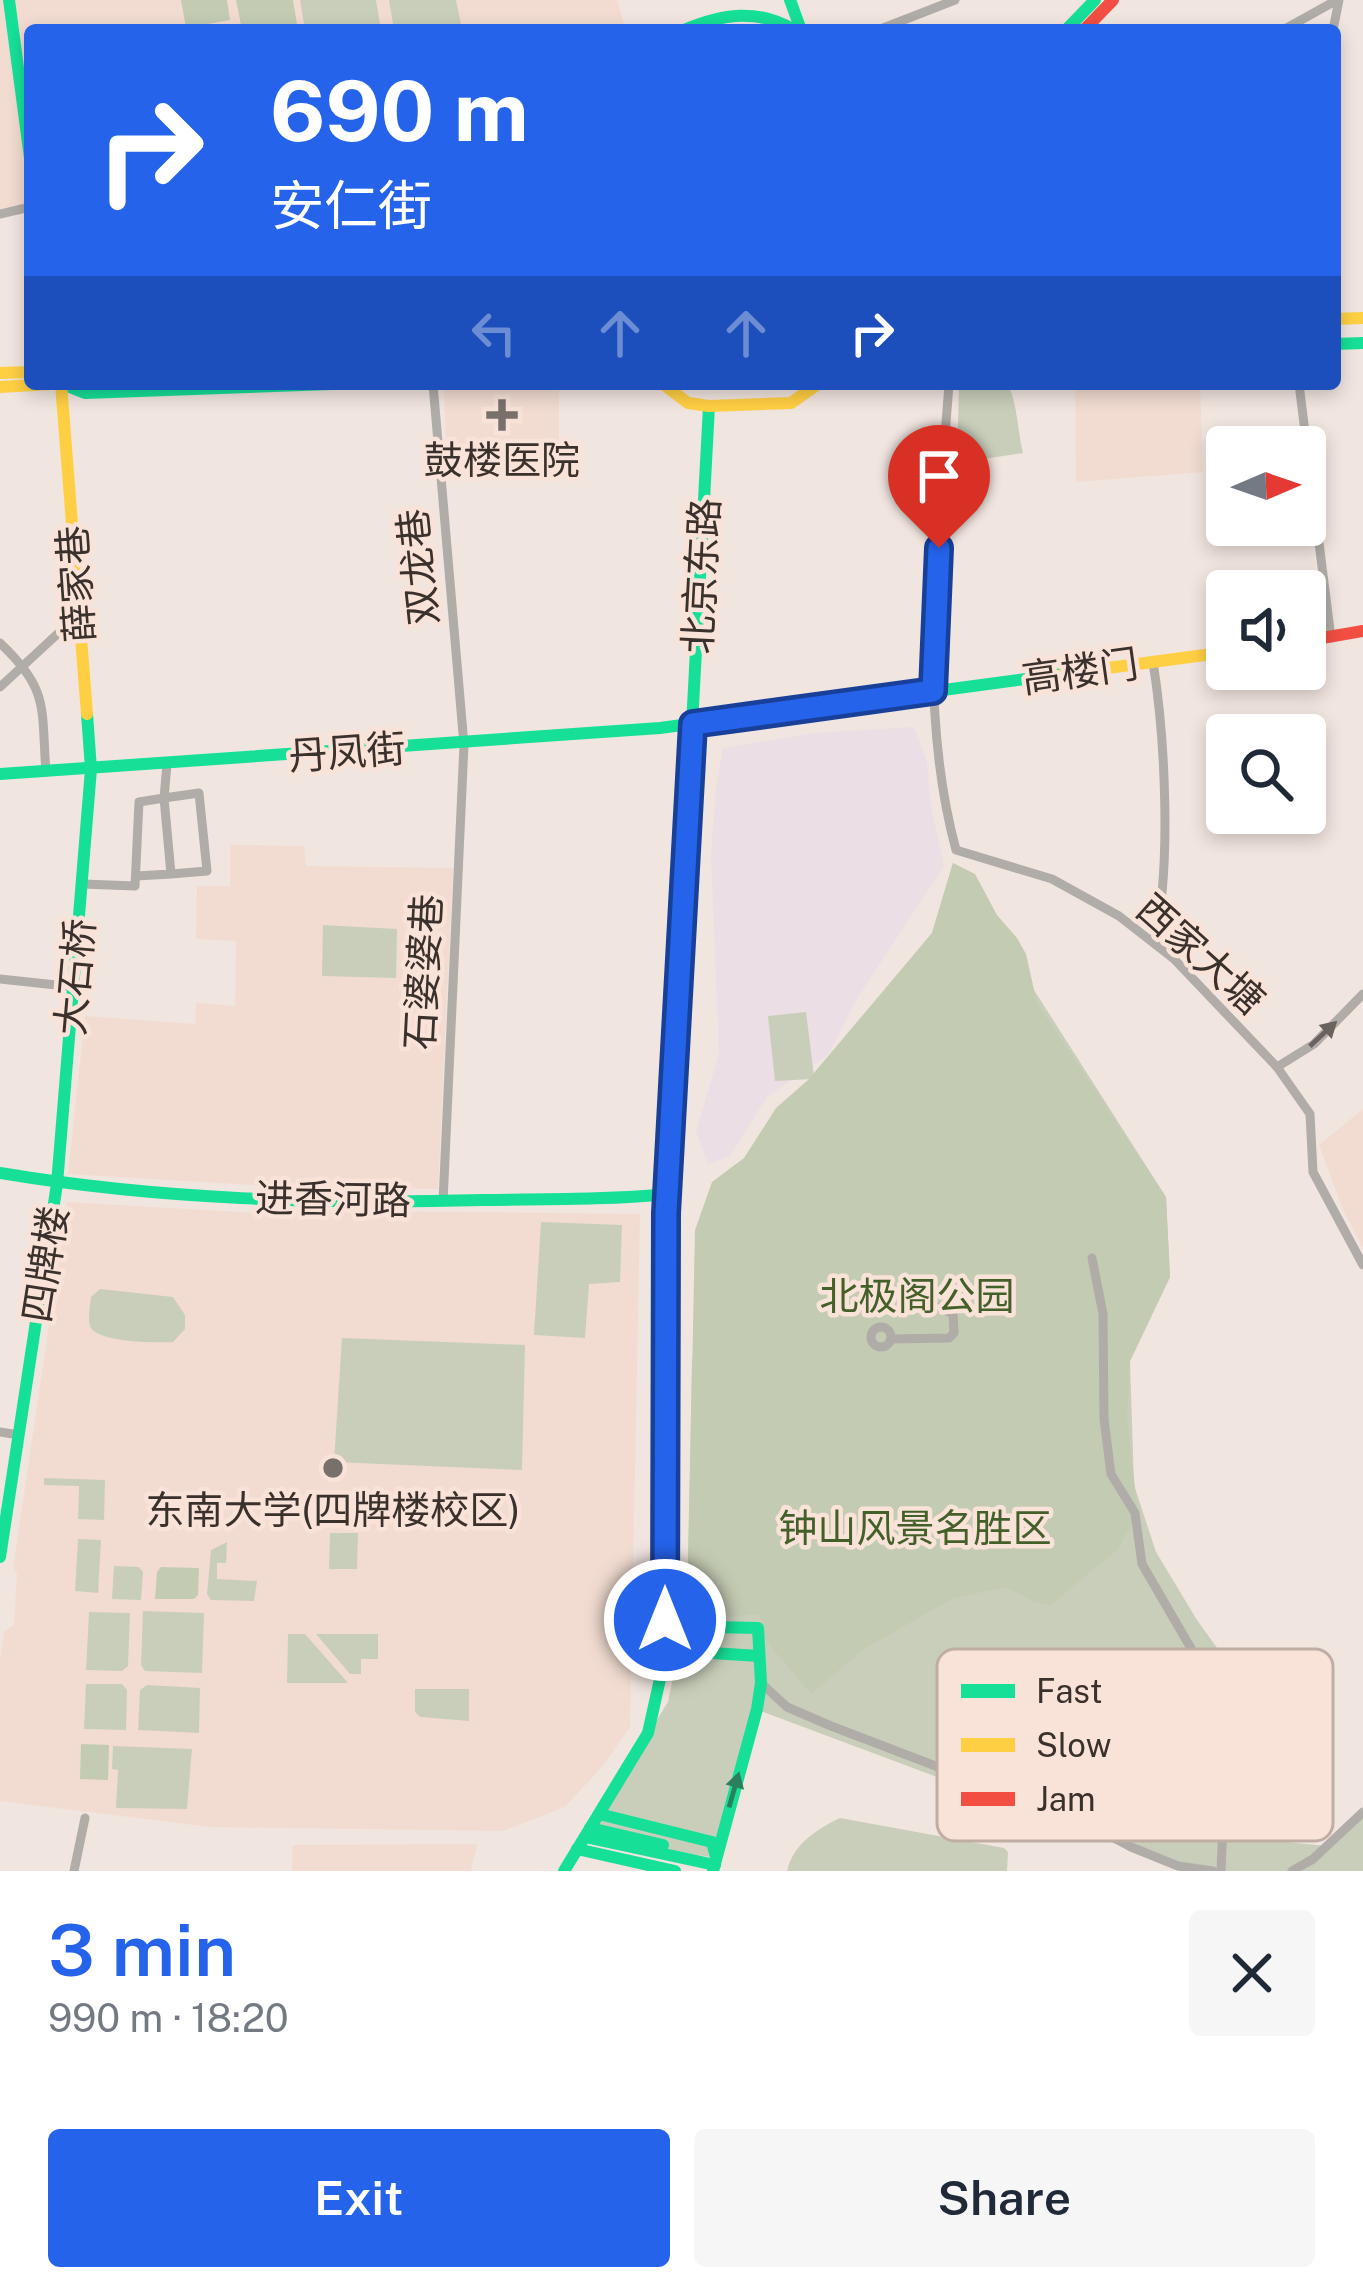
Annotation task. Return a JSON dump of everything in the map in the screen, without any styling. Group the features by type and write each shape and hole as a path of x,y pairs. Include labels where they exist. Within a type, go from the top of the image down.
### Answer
{"street":[{"path":"8,0 24,115"},
{"path":"735,15 747,0"},
{"path":"894,24 956,0"},
{"path":"1072,24 1095,0"},
{"path":"1090,24 1113,0"},
{"path":"1294,24 1338,0"},
{"path":"704,24 735,15 770,15 787,24"},
{"name":"薛家巷","path":"62,390 91,769"},
{"path":"68,390 168,390"},
{"name":"双龙巷","path":"434,390 464,745"},
{"path":"671,390 688,403 709,406 791,403 809,390"},
{"path":"933,691 949,390"},
{"path":"1300,390 1331,638"},
{"name":"北京东路","path":"564,1871 647,1733 661,1684 667,1194 709,406"},
{"path":"0,687 77,615"},
{"path":"1326,639 1363,631"},
{"path":"0,643 23,665 40,692 46,772"},
{"name":"高楼门","path":"693,724 1206,655"},
{"path":"1153,662 1164,798 1154,943"},
{"name":"西家大塘","path":"933,691 940,794 956,850 1052,879 1118,916 1174,959 1277,1067 1310,1114 1313,1172 1363,1264"},
{"name":"丹凤街","path":"0,774 464,745 693,724"},
{"name":"石婆婆巷","path":"442,1202 464,745"},
{"path":"167,764 164,798 170,874"},
{"name":"大石桥","path":"57,1184 91,769"},
{"path":"82,884 135,886 139,802 199,793 207,871 136,876"},
{"path":"0,979 75,987"},
{"path":"1277,1067 1314,1044 1363,994"},
{"name":"进香河路","path":"0,1173 57,1184 300,1202 667,1194"},
{"name":"四牌楼","path":"0,1557 57,1184"},
{"path":"1092,1258 1103,1313 1104,1419 1111,1474 1135,1513 1142,1564 1191,1649"},
{"path":"891,1339 954,1334 953,1315 929,1303"},
{"path":"0,1432 19,1435"},
{"path":"665,1626 758,1628 761,1683 757,1709 713,1866"},
{"path":"664,1650 759,1656"},
{"path":"761,1683 787,1707 937,1767"},
{"path":"757,1709 787,1707"},
{"path":"1333,1840 1363,1812"},
{"path":"599,1814 712,1841 713,1866"},
{"path":"74,1871 85,1818"},
{"path":"584,1838 713,1866"},
{"path":"584,1838 675,1871"},
{"path":"1122,1841 1178,1866 1217,1871 1219,1841"},
{"path":"1293,1871 1332,1841"}],"shaded area":[{"path":"0,0 617,0 624,24 24,24 24,206 0,212"},
{"name":"鼓楼医院","path":"444,390 559,390 559,446 446,450"},
{"path":"1075,390 1200,390 1203,472 1076,482"},
{"path":"914,727 927,763 944,866 858,997 829,1054 767,1097 730,1156 708,1164 696,1132 719,1053 711,856 723,748 815,733"},
{"path":"230,845 304,846 306,866 453,868 438,1189 269,1186 68,1174 85,1016 195,1024 196,1003 235,1006 236,941 196,939 197,886 230,886"},
{"path":"1363,1109 1363,1248 1319,1145"},
{"name":"东南大学(四牌楼校区)","path":"67,1202 272,1214 640,1214 630,1727 565,1807 503,1831 210,1827 0,1801 0,1659 4,1632 14,1625 17,1573 13,1569"},
{"path":"477,1844 471,1871 292,1871 293,1845"}],"green space":[{"path":"181,0 227,0 230,20 185,24"},
{"path":"236,0 293,0 297,24 241,24"},
{"path":"300,0 376,0 380,24 304,24"},
{"path":"389,0 456,0 461,24 393,24"},
{"path":"959,390 1010,390 1023,453 957,463"},
{"name":"北极阁公园","path":"953,863 1166,1197 1170,1277 1130,1361 1134,1485 1156,1552 1218,1649 937,1649 937,1777 758,1710 716,1858 585,1837 668,1702 687,1608 692,1360 812,1079 775,1081 768,1016 806,1012 814,1076 932,933"},
{"name":"北极阁公园","path":"953,863 975,874 997,915 1017,938 1026,954 1037,1003 1166,1197 1170,1277 1130,1361 1127,1416 1138,1515 1117,1550 1051,1605 1005,1587 952,1599 864,1649 811,1694 766,1641 759,1614 687,1621 695,1230 712,1182 744,1158 776,1108 808,1080 932,933"},
{"path":"323,925 397,929 396,978 322,976"},
{"path":"541,1222 622,1225 620,1282 589,1284 585,1338 534,1335"},
{"path":"100,1289 173,1297 185,1315 185,1329 173,1342 103,1336 89,1320 91,1297"},
{"path":"342,1338 525,1345 522,1470 334,1462"},
{"path":"44,1478 105,1480 104,1520 78,1519 79,1486 44,1485"},
{"path":"330,1533 358,1533 357,1569 329,1569"},
{"path":"78,1539 101,1540 98,1593 75,1591"},
{"path":"227,1542 226,1563 217,1563 217,1579 257,1581 254,1601 211,1600 207,1594 211,1550"},
{"path":"114,1566 139,1567 143,1572 141,1600 112,1599"},
{"path":"161,1567 199,1568 198,1595 194,1599 155,1599"},
{"path":"143,1611 204,1613 202,1673 145,1671 141,1665"},
{"path":"89,1612 130,1613 128,1666 122,1671 86,1670"},
{"path":"288,1634 305,1634 348,1683 287,1683"},
{"path":"316,1634 378,1634 378,1659 361,1659 361,1674 350,1674"},
{"path":"86,1684 122,1684 127,1690 126,1730 84,1729"},
{"path":"147,1685 200,1688 199,1733 138,1730 140,1690"},
{"path":"415,1689 469,1689 469,1721 420,1717 415,1712"},
{"path":"81,1744 109,1745 108,1780 80,1779"},
{"path":"113,1746 192,1749 187,1809 116,1808 118,1770 112,1769"},
{"name":"北极阁公园","path":"1363,1810 1363,1871 1188,1871 1108,1841 1276,1841 1327,1846"},
{"path":"840,1818 937,1836 937,1841 1004,1848 1007,1871 787,1871 800,1845"}],"traffic: fast":[{"path":"9,0 24,113"},
{"path":"790,0 799,24"},
{"path":"1072,24 1095,0"},
{"path":"701,24 739,16 782,24"},
{"path":"1341,344 1363,343"},
{"path":"77,390 167,390"},
{"path":"564,1871 648,1733 664,1661 666,1213 709,406"},
{"path":"0,774 660,728 1063,674"},
{"path":"0,1557 57,1184 91,769 87,714"},
{"path":"0,1173 121,1189 302,1200 667,1194"},
{"path":"665,1626 758,1628 761,1683 757,1709 713,1871"},
{"path":"664,1650 759,1656"},
{"path":"599,1814 712,1842 716,1857"},
{"path":"590,1828 663,1845"},
{"path":"585,1837 715,1865"},
{"path":"577,1849 675,1871"}],"traffic: slow":[{"path":"1341,319 1363,318"},
{"path":"0,373 24,372"},
{"path":"0,387 24,386"},
{"path":"61,390 87,714"},
{"path":"671,390 688,403 709,406 791,403 809,390"},
{"path":"1063,674 1206,655"}],"traffic: jam":[{"path":"1090,24 1113,0"},
{"path":"1326,637 1363,631"}],"place":[{"name":"鼓楼医院","path":"502,415"},
{"name":"东南大学(四牌楼校区)","path":"333,1468"}],"route":[{"path":"665,1620 666,1213 693,724 933,691 939,548"}],"park label":[{"name":"钟山风景名胜区","path":"915,1528"}]}
